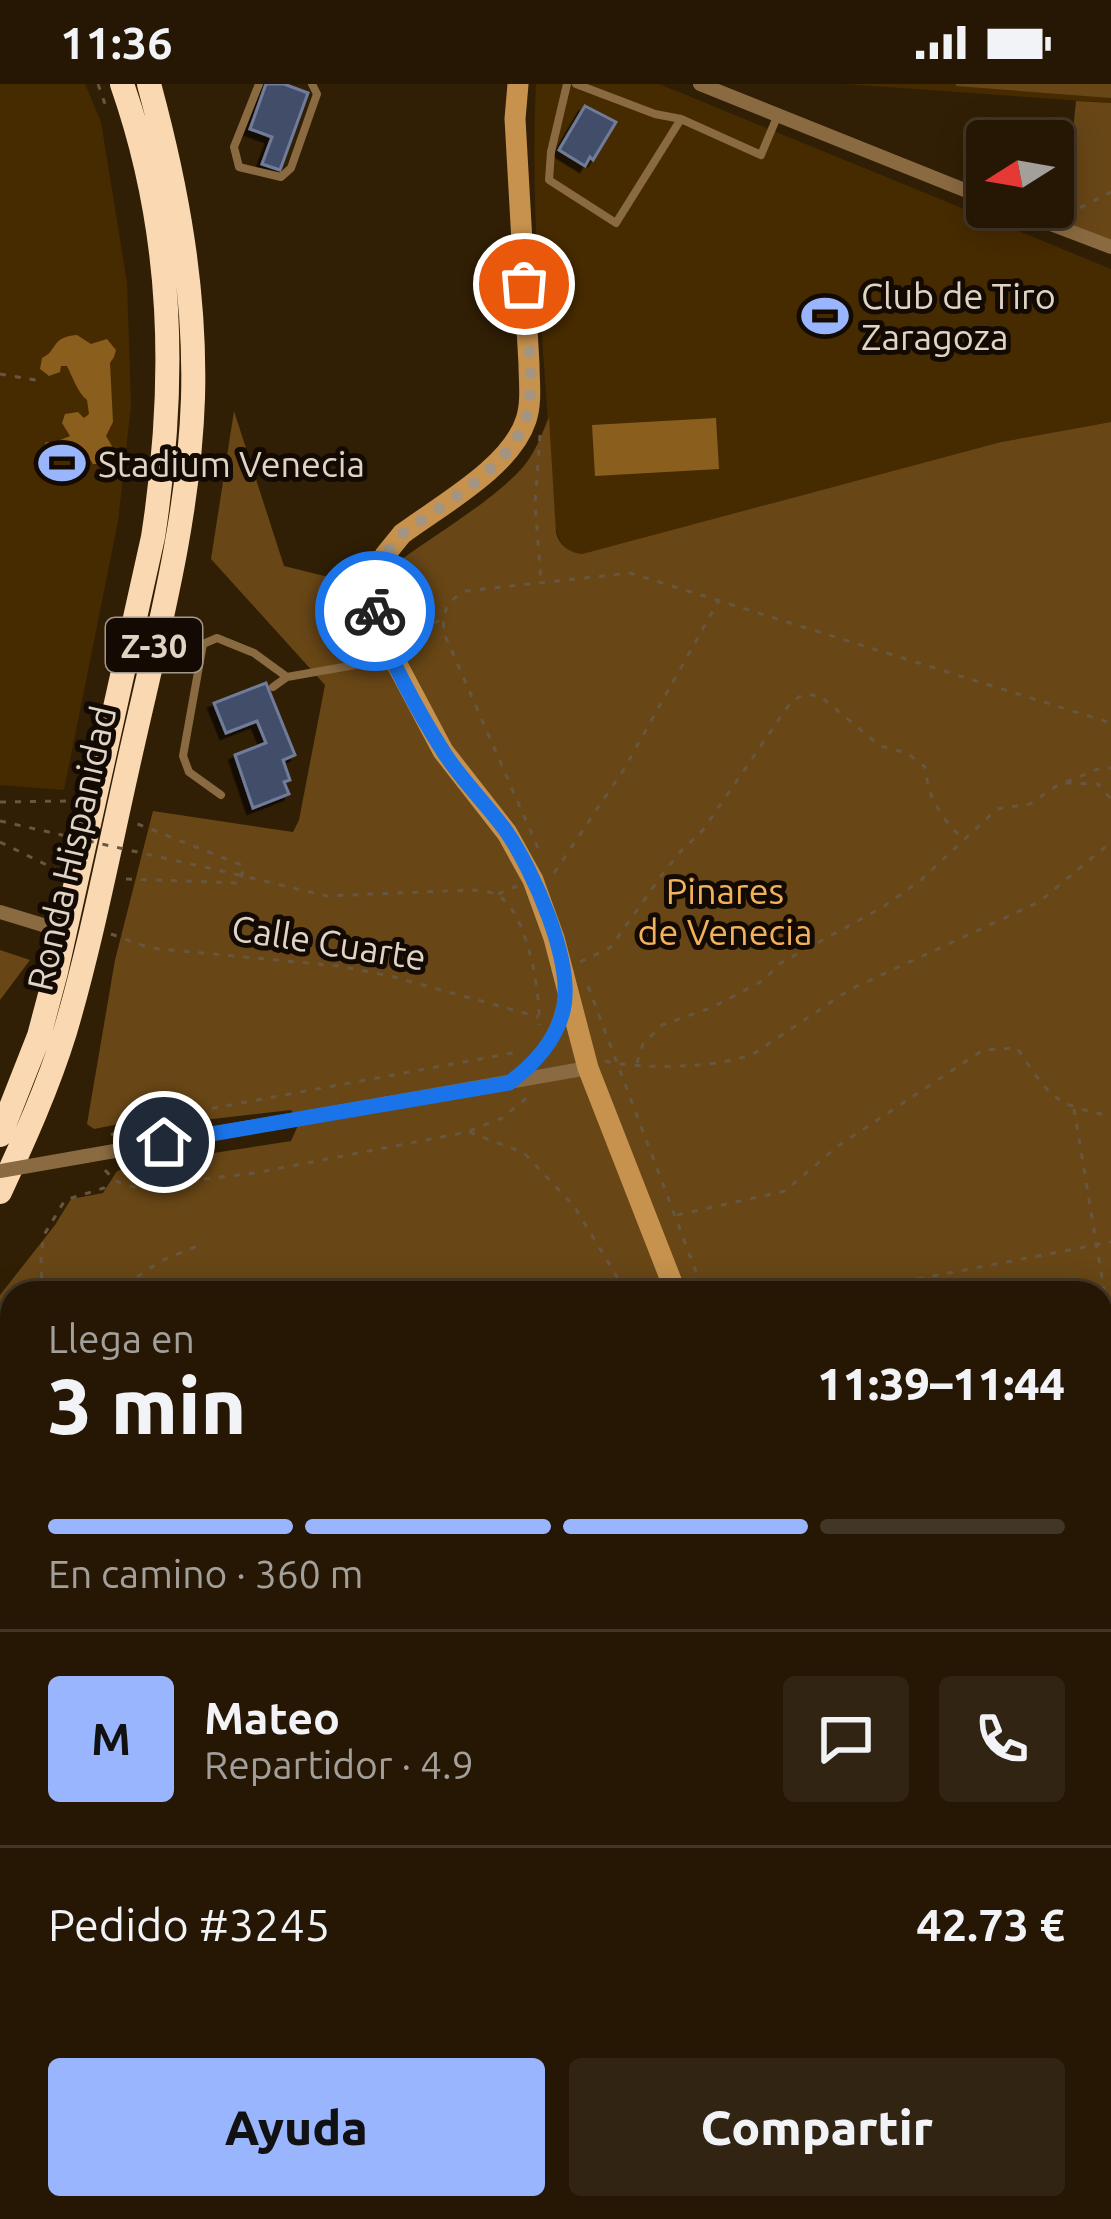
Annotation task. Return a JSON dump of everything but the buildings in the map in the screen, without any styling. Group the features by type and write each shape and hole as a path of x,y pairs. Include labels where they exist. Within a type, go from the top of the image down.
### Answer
{"highway":[{"name":"Ronda Hispanidad","path":"0,1135 39,1036 89,932 164,466 168,317 139,140 122,84"},
{"name":"Ronda Hispanidad","path":"0,1192 57,1054 117,816 180,527 193,398 192,314 172,174 149,84"}],"street":[{"path":"518,84 514,118 530,401 524,427 504,458 402,534 385,555 376,575 376,619 443,751 507,833 533,880 547,914 587,1062 671,1281"},
{"path":"700,84 726,90 966,191"},
{"path":"1060,228 1111,247"},
{"path":"0,912 89,932"},
{"path":"509,1083 540,1054 559,1025 566,985"},
{"path":"0,1171 92,1161 552,1075 587,1062"}],"lane":[{"path":"259,84 234,147 239,166 281,177 291,168 317,94 312,84"},
{"path":"681,119 616,223 549,180 551,152 572,84 681,119 761,155 777,115"},
{"path":"221,795 189,772 183,756 203,644 217,638 254,652 287,677"},
{"path":"273,687 287,677 355,665 389,651"}],"path":[{"path":"98,84 110,116"},
{"path":"1069,232 1072,212 1111,192"},
{"path":"0,374 41,381"},
{"path":"530,401 537,413 540,440 535,504 541,583"},
{"path":"389,651 443,618 449,602 466,591 630,572 1111,723"},
{"path":"496,895 555,873 624,770 719,600"},
{"path":"578,963 610,948 664,872 703,830 791,702 804,694 820,696 880,746 908,753 925,767 927,790 949,826 964,840"},
{"path":"636,1065 643,1044 662,1025 712,1007 764,980 779,964 883,907 921,880 997,809 1030,804 1065,783 1111,768"},
{"path":"1065,783 1098,784 1111,799"},
{"path":"0,802 77,801"},
{"path":"117,816 244,866 240,883 121,879"},
{"path":"0,821 327,896 470,890 496,895 508,904 527,948 539,994 540,1054 508,1053 138,1122 110,1136"},
{"path":"0,842 61,875"},
{"path":"587,1062 715,1064 739,1060 848,990 1039,902 1111,842"},
{"name":"Calle Cuarte","path":"89,932 150,947 340,966 539,1017"},
{"path":"676,1215 785,1191 838,1146 982,1050 1017,1048 1048,1093 1074,1109 1111,1116"},
{"path":"619,1065 700,1281"},
{"path":"92,1161 120,1185 136,1187 256,1173 467,1132 502,1118 552,1075"},
{"path":"1074,1109 1103,1281"},
{"path":"467,1132 524,1153 574,1206 620,1281"},
{"path":"42,1281 44,1234 65,1200 104,1188 110,1178"},
{"path":"906,1281 1111,1242"},
{"path":"131,1281 200,1245"}],"shaded area":[{"name":"Stadium Venecia","path":"0,84 85,84 101,122 127,283 131,405 118,521 64,790 0,785"},
{"name":"Club de Tiro Zaragoza","path":"536,84 659,84 966,210 966,228 1011,228 1111,269 1111,422 1001,442 582,554 571,551 560,541 555,525 534,139"},
{"path":"845,84 1111,84 1111,103"},
{"path":"77,335 91,344 107,339 116,350 110,363 113,422 106,436 113,453 107,464 93,464 81,451 64,461 45,457 43,449 46,442 70,436 62,423 65,414 78,412 84,418 89,414 87,400 67,366 49,376 40,369 42,358 58,341"},
{"path":"716,418 719,469 595,476 592,425"}],"green space":[{"path":"1111,84 1111,98 956,86"},
{"path":"1076,101 1111,103 1111,247 1069,232 1074,228"},
{"name":"Pinares de Venecia","path":"234,411 284,566 373,588 393,574 402,559 511,479 531,456 549,417 556,533 566,548 582,554 1001,442 1111,422 1111,1281 11,1281 71,1199 103,1193 117,1171 291,1141 299,1123 291,1110 144,1127 140,1115 94,1129 87,1124 115,960 153,811 293,832 299,820 325,685 211,559"},
{"path":"0,950 30,960 0,1000"}],"way so far":[{"path":"375,611 373,588 389,548 504,458 524,427 530,401 524,284"}],"place":[{"name":"Club de Tiro Zaragoza","path":"825,316"},
{"name":"Stadium Venecia","path":"62,463"}],"route":[{"path":"164,1142 509,1083 531,1065 559,1025 566,985 541,896 507,833 443,751 390,653 375,611"}]}
